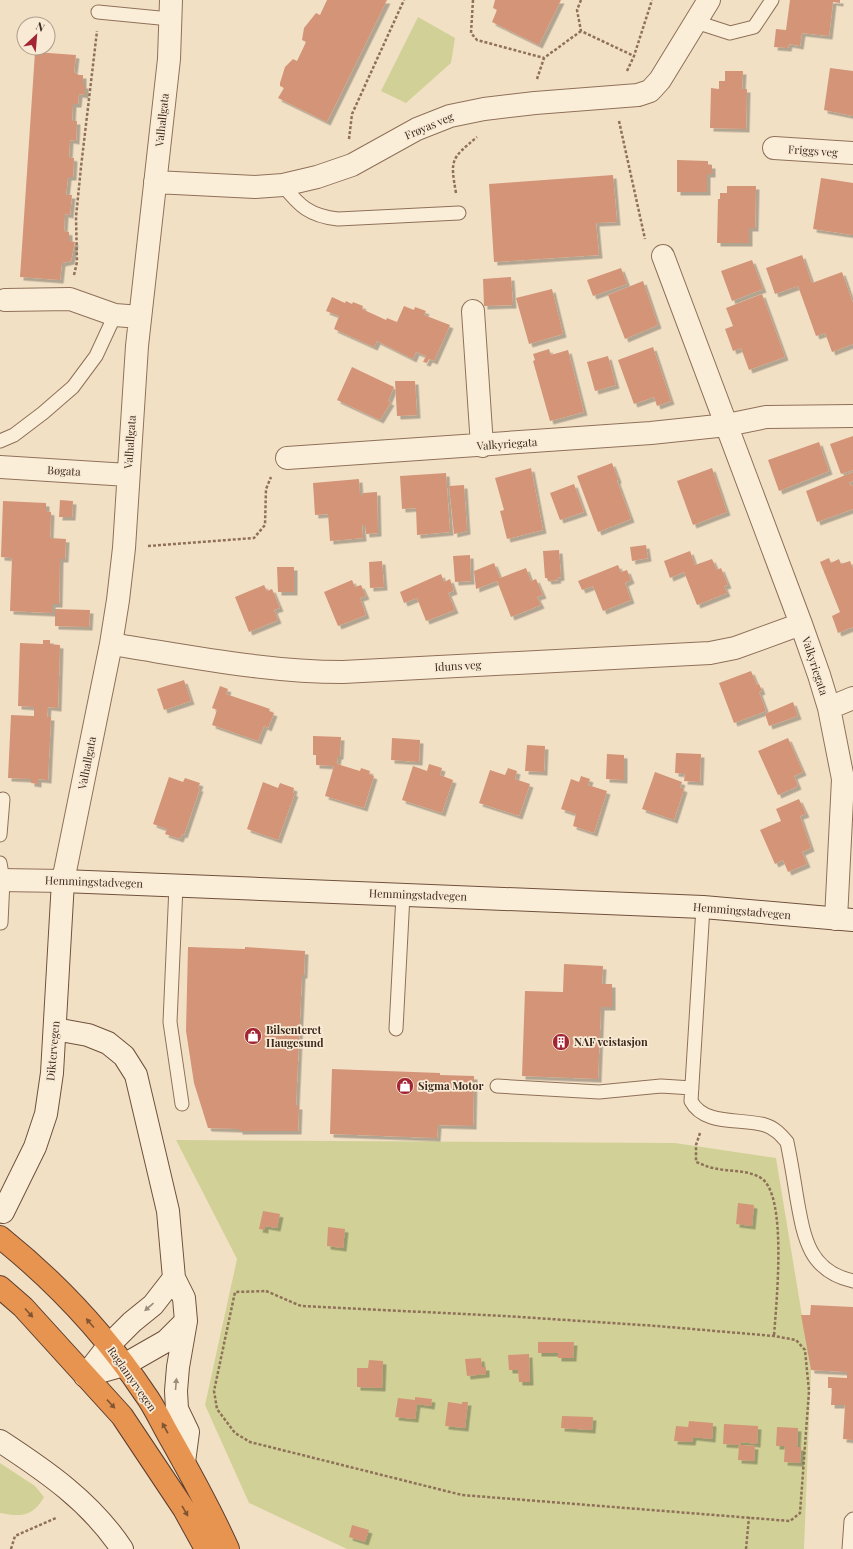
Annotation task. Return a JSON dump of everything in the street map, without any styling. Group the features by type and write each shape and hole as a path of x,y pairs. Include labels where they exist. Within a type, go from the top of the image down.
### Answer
{"highway":[{"name":"Raglamyrvegen","path":"0,1237 28,1260 66,1295 109,1345 146,1395 184,1462 228,1549"},
{"path":"0,1287 23,1308 127,1423 184,1509 206,1549"}],"street":[{"name":"Frøyas veg","path":"155,182 255,187 282,185 317,177 352,165 417,129 450,116 484,109 578,98 638,95 650,91 660,80 709,0"},
{"name":"Valhallgata","path":"63,881 111,644 124,548 140,317 169,59 171,10"},
{"name":"Friggs veg","path":"774,148 853,153"},
{"name":"Valkyriegata","path":"663,256 819,675 828,708 843,779 847,921"},
{"path":"5,300 70,299 115,315 140,317"},
{"path":"473,312 482,446"},
{"name":"Valkyriegata","path":"287,458 482,446 651,433 727,425 766,417 853,416"},
{"name":"Bøgata","path":"0,467 128,475"},
{"name":"Iduns veg","path":"111,644 274,668 308,672 343,672 710,653 735,648 801,624"},
{"path":"828,708 853,698"},
{"name":"Hemmingstadvegen","path":"1,874 63,881 703,907 847,921"},
{"name":"Diktervegen","path":"3,1212 35,1147 46,1114 52,1073 63,881"},
{"path":"55,1029 88,1035 108,1043 124,1056 136,1076 168,1212 174,1278 184,1298 186,1321 178,1367 176,1391 178,1409 188,1432 184,1462"},
{"path":"85,1376 109,1345 152,1305 174,1278"},
{"path":"85,1376 124,1365 166,1341 186,1321"},
{"path":"0,1441 42,1469 76,1495 102,1521 122,1549"}],"lane":[{"path":"696,22 730,33 754,27 772,0"},
{"path":"98,12 171,10"},
{"path":"282,185 296,202 310,212 325,217 338,218 459,213"},
{"path":"0,441 14,435 73,387 96,356 115,315"},
{"path":"0,835 3,799"},
{"path":"1,874 1,923"},
{"path":"176,886 170,1022 182,1104"},
{"path":"396,1029 403,895"},
{"path":"703,907 691,1101 696,1109 706,1116 766,1125 777,1131 787,1142 804,1236 811,1252 824,1268 843,1279 853,1281"},
{"path":"497,1086 599,1092 661,1086 692,1088"},
{"path":"849,1549 851,1521 853,1519"}],"path":[{"path":"352,165 348,147 352,114 404,0"},
{"path":"473,0 471,34 477,40 544,58"},
{"path":"581,0 577,10 581,31"},
{"path":"652,0 634,56 614,97 647,249 663,256"},
{"path":"70,299 77,262 76,217 97,41 98,12"},
{"path":"535,103 533,88 544,58 581,31"},
{"path":"581,31 634,56"},
{"path":"459,213 452,168 458,153 482,133 484,109"},
{"path":"124,548 254,538 265,525 266,489 273,470 287,458"},
{"path":"706,1116 696,1145 696,1162 714,1168 752,1173 763,1179 774,1198 779,1258 774,1336"},
{"path":"266,1291 301,1306 505,1316 774,1336 796,1340 804,1350 809,1392 800,1513 790,1521 462,1495 250,1442 235,1433 217,1409 214,1391 235,1292 266,1291"},
{"path":"746,1549 748,1517"},
{"path":"11,1549 15,1536 56,1518"}],"green space":[{"path":"418,17 455,38 451,63 406,103 381,91"},
{"path":"176,1140 675,1143 776,1158 811,1370 804,1549 347,1549 249,1503 205,1405 237,1259"},
{"path":"0,1463 35,1486 44,1497 40,1504 31,1512 20,1515 0,1513"}],"building":[{"path":"327,0 387,0 327,122 278,98 284,88 280,86 280,83 285,67 293,59 297,61 306,42 302,40 304,28 316,13 320,15"},
{"path":"495,0 561,0 539,45 492,22 497,10 493,8"},
{"path":"790,0 840,0 840,3 833,2 829,36 802,33 800,46 789,44 788,48 774,47 776,29 786,30"},
{"path":"56,54 76,55 74,72 79,75 83,75 85,95 79,94 78,104 73,104 72,121 77,121 76,141 70,140 69,157 74,158 73,177 68,177 66,195 72,195 70,215 65,214 64,231 69,232 69,241 75,242 71,261 62,263 60,280 20,277 35,56 56,56"},
{"path":"830,68 853,71 853,116 824,110"},
{"path":"725,71 743,71 742,89 747,89 746,129 710,128 711,88 719,89 719,81 725,81"},
{"path":"677,160 708,161 708,165 712,165 712,174 707,174 707,192 677,192"},
{"path":"613,175 617,222 596,223 599,255 494,262 489,184"},
{"path":"821,178 853,183 853,235 813,229"},
{"path":"727,186 756,186 755,228 749,228 749,243 717,243 718,199 720,199 720,193 727,193"},
{"path":"802,255 812,283 842,272 853,303 853,344 832,352 825,333 816,336 798,286 775,294 766,268"},
{"path":"752,260 763,289 732,301 721,271"},
{"path":"621,268 627,284 593,296 587,280"},
{"path":"511,277 513,305 484,306 483,279"},
{"path":"643,281 658,325 625,339 608,295"},
{"path":"552,289 563,334 529,344 516,298"},
{"path":"762,294 785,357 749,370 741,348 733,351 725,329 733,326 726,308"},
{"path":"332,297 345,303 346,301 352,304 353,302 363,306 362,309 386,320 387,318 397,322 404,306 414,310 415,307 426,311 424,315 450,325 434,361 429,359 427,363 423,362 426,356 416,352 413,359 377,341 374,347 334,329 339,316 326,311"},
{"path":"653,347 671,401 657,406 654,397 634,404 618,360"},
{"path":"549,349 551,355 568,350 584,412 550,421 533,361 535,360 533,354"},
{"path":"608,356 616,385 595,391 587,362"},
{"path":"352,367 394,387 388,401 391,402 380,420 337,400"},
{"path":"395,381 415,381 417,415 397,416"},
{"path":"853,436 853,470 841,474 830,444"},
{"path":"819,442 829,471 779,491 768,460"},
{"path":"612,463 631,519 598,532 577,476"},
{"path":"531,468 543,530 507,539 500,511 504,510 495,478"},
{"path":"712,468 727,512 693,525 677,481"},
{"path":"853,472 853,481 849,483 851,486 853,485 853,509 817,522 806,491"},
{"path":"446,473 450,532 417,535 416,508 402,509 400,476"},
{"path":"359,479 360,495 363,495 363,493 377,492 378,533 366,534 365,525 362,525 363,538 330,541 328,514 315,515 313,483"},
{"path":"574,484 584,512 560,520 550,493"},
{"path":"464,485 467,531 454,534 449,486"},
{"path":"60,500 73,501 72,517 59,517"},
{"path":"3,501 46,503 46,511 51,512 50,538 66,539 65,559 60,559 59,604 52,604 52,613 10,611 12,558 1,557"},
{"path":"646,545 648,558 632,561 630,547"},
{"path":"559,550 561,577 557,578 558,580 548,581 547,578 545,578 543,551"},
{"path":"690,551 695,565 712,559 717,570 721,568 728,585 724,586 727,593 697,605 684,572 670,578 664,561"},
{"path":"470,555 471,581 455,582 453,556"},
{"path":"829,558 831,563 839,559 841,564 850,561 853,568 853,627 838,633 832,616 840,612 820,562"},
{"path":"382,561 384,587 370,588 369,562"},
{"path":"494,563 500,578 526,568 531,581 536,579 543,595 537,597 541,605 511,617 497,581 476,589 474,571"},
{"path":"618,565 621,572 627,570 631,580 625,583 631,600 603,611 593,586 582,590 578,581"},
{"path":"277,567 294,567 294,592 278,592"},
{"path":"441,574 444,582 450,579 454,591 448,593 455,610 426,621 417,598 404,603 400,592"},
{"path":"352,580 355,587 361,585 366,596 360,598 366,615 338,626 324,592"},
{"path":"264,585 267,591 272,589 280,608 274,610 278,620 249,632 235,597"},
{"path":"55,609 90,610 89,627 55,626"},
{"path":"43,640 50,640 50,644 60,645 58,708 48,707 47,717 51,717 48,780 38,779 38,784 31,783 31,779 8,778 11,715 34,716 34,707 18,706 20,643 43,644"},
{"path":"751,671 757,685 759,684 762,691 759,692 766,711 734,723 719,683"},
{"path":"184,680 191,701 164,710 157,689"},
{"path":"220,686 228,689 226,694 270,709 269,711 274,713 268,728 264,726 258,741 212,725 217,710 212,708"},
{"path":"793,702 798,716 769,726 765,714"},
{"path":"313,736 341,737 340,756 338,756 337,764 360,771 361,768 370,771 369,774 374,776 364,808 325,796 334,766 316,765 316,755 313,755"},
{"path":"392,738 420,740 419,762 391,760"},
{"path":"788,738 803,772 794,776 798,786 778,795 758,751"},
{"path":"527,745 545,746 544,772 525,771"},
{"path":"676,753 701,754 700,782 684,781 685,774 675,773"},
{"path":"607,754 624,755 624,780 606,779"},
{"path":"429,764 442,768 440,775 453,780 442,813 402,800 413,766 427,771"},
{"path":"508,768 517,771 515,779 530,784 519,816 479,803 490,770 505,775"},
{"path":"655,772 682,782 680,787 684,789 674,820 642,809"},
{"path":"581,776 590,779 588,785 607,791 594,833 573,826 576,814 561,809 571,779 579,782"},
{"path":"169,777 183,782 185,778 200,783 198,788 200,788 184,835 182,834 180,839 165,834 167,829 153,824"},
{"path":"263,782 278,788 280,783 294,788 293,793 295,793 278,840 247,829"},
{"path":"799,799 806,814 800,816 811,848 802,852 807,864 788,872 783,860 775,864 760,830 781,821 776,809"},
{"path":"188,947 245,949 245,947 305,951 304,975 302,975 296,1106 299,1106 298,1131 239,1131 239,1129 208,1128 194,1083 186,1031"},
{"name":"NAF veistasjon","path":"564,964 603,966 602,984 612,984 612,1007 601,1007 598,1079 522,1076 525,991 563,992"},
{"path":"332,1069 440,1073 440,1075 474,1076 473,1126 438,1125 437,1138 330,1134"},
{"path":"738,1203 754,1205 752,1226 736,1224"},
{"path":"263,1211 280,1214 277,1228 265,1226 265,1230 259,1229"},
{"path":"328,1227 345,1229 343,1248 327,1246"},
{"path":"811,1305 853,1307 853,1440 843,1439 845,1405 831,1405 832,1388 828,1388 828,1377 847,1378 847,1372 811,1370 801,1315 810,1315"},
{"path":"538,1342 574,1342 573,1358 558,1358 558,1353 538,1353"},
{"path":"529,1354 530,1382 519,1382 518,1370 509,1370 508,1355"},
{"path":"481,1358 482,1367 486,1367 486,1374 467,1376 465,1359"},
{"path":"369,1360 383,1361 382,1388 357,1387 357,1368 368,1368"},
{"path":"415,1397 432,1399 431,1406 417,1404 415,1419 395,1417 398,1398 415,1400"},
{"path":"448,1402 462,1404 462,1402 468,1402 465,1428 445,1426"},
{"path":"562,1416 593,1417 592,1430 561,1428"},
{"path":"689,1421 713,1423 712,1439 693,1437 692,1442 674,1441 676,1426 688,1427"},
{"path":"724,1424 758,1426 757,1444 741,1442 740,1445 755,1446 754,1461 738,1460 739,1445 723,1444"},
{"path":"777,1427 798,1428 797,1447 801,1447 800,1463 784,1462 785,1446 776,1446"},
{"path":"352,1525 369,1530 365,1542 349,1537"}],"place":[{"name":"Bilsenteret Haugesund","path":"253,1036"},
{"name":"NAF veistasjon","path":"561,1042"},
{"name":"Sigma Motor","path":"405,1086"}]}
